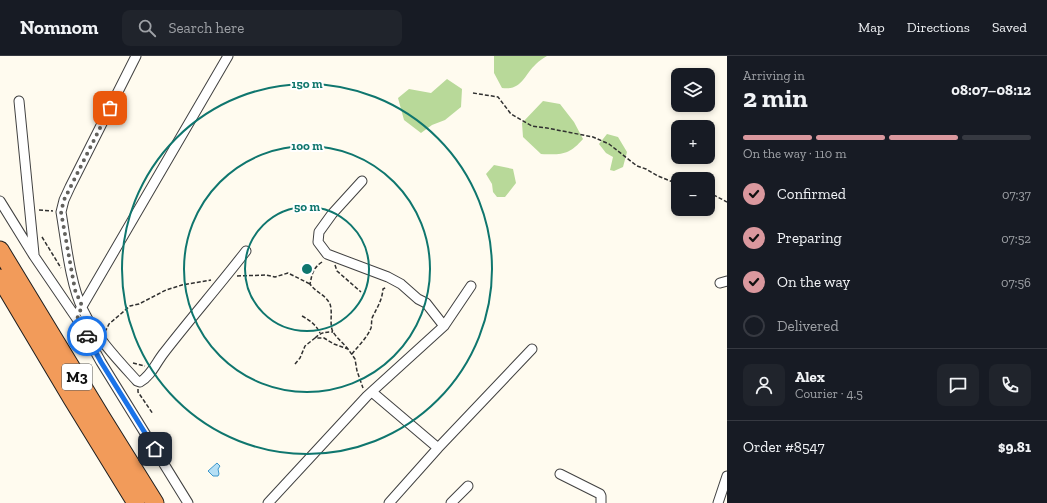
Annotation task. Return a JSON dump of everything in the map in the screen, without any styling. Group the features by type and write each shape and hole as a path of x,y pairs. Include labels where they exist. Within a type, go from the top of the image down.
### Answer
{"highway":[{"name":"M3","path":"0,250 155,503"},
{"name":"M3","path":"0,278 136,503"}],"street":[{"path":"136,56 70,187 64,200 61,212 75,290 101,340 137,381 140,382 148,376 163,353 226,278 246,250"},
{"path":"77,319 82,306 228,56"},
{"path":"19,101 34,256"},
{"path":"362,181 332,214 319,232 318,242 327,254 388,277 400,284 418,299 426,303 444,326"},
{"path":"0,202 34,256 77,319 101,362 188,503"},
{"path":"268,503 370,394 444,326 471,286"},
{"path":"389,503 438,448 532,349"},
{"path":"370,394 438,448"},
{"path":"560,474 600,494 601,503"},
{"path":"718,503 727,476"},
{"path":"452,503 468,486"}],"path":[{"path":"473,93 498,97 511,114 532,126 582,134 609,144 637,166 671,181"},
{"path":"715,196 727,202"},
{"path":"29,209 61,212"},
{"path":"40,234 63,271"},
{"path":"310,284 315,267 322,262 341,259"},
{"path":"341,259 334,264 337,271 361,292"},
{"path":"101,340 109,324 130,306 139,304 166,290 182,285 226,278 244,276 275,277 288,272 310,284 314,290 325,296 330,306 333,332 356,359 357,371 370,394"},
{"path":"352,354 368,332 373,317 378,309 383,289 395,281"},
{"path":"302,316 317,326 320,333"},
{"path":"295,364 300,358 304,346 320,333 333,332"},
{"path":"315,338 324,338 334,344 348,349"},
{"path":"121,363 136,363 152,369"},
{"path":"140,382 138,392 153,414"}],"green space":[{"path":"494,56 547,56 532,68 518,85 509,88 502,88 494,73"},
{"path":"447,79 462,89 461,107 445,120 432,125 421,133 404,120 398,98 409,89 431,93"},
{"path":"543,101 560,104 574,122 583,139 565,153 541,154 523,137 522,123"},
{"path":"607,134 618,137 627,152 623,167 614,171 610,170 613,157 606,153 599,144"},
{"path":"494,165 513,169 516,183 505,197 497,197 493,192 492,184 486,174"}],"water":[{"path":"217,463 220,466 218,469 219,474 218,476 213,476 208,471"}],"way so far":[{"path":"87,336 77,319 82,306 75,290 61,212 64,200 110,108"}],"route":[{"path":"87,336 101,362 155,449"}]}
